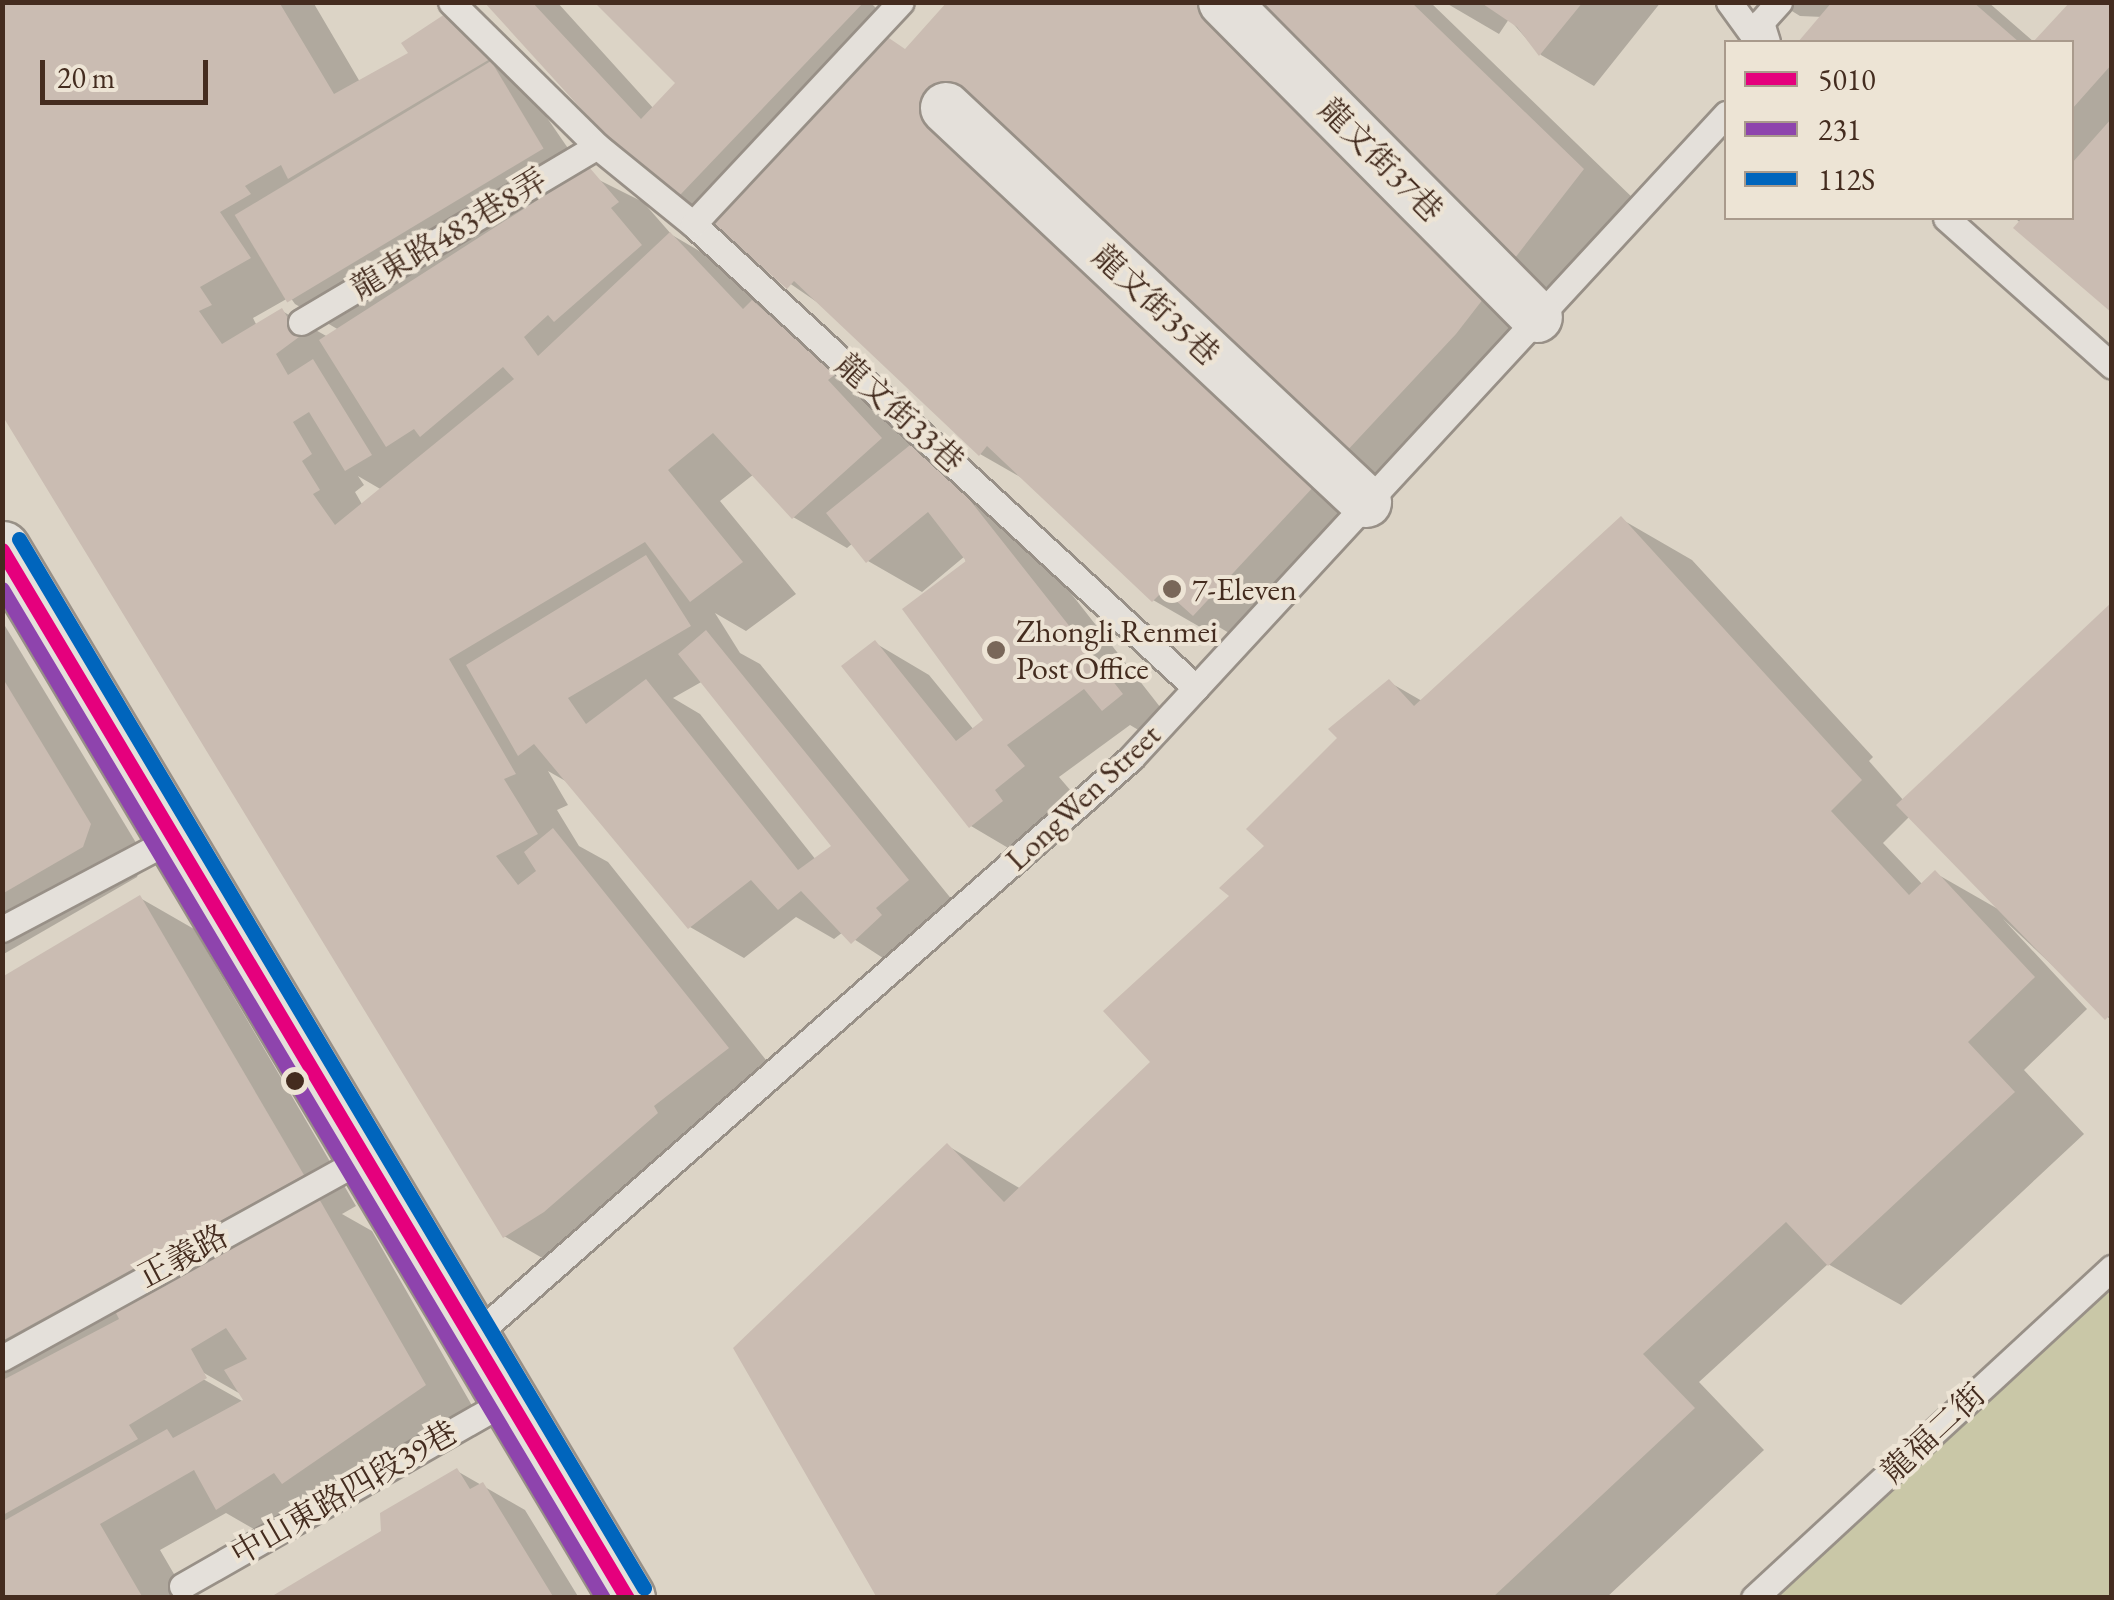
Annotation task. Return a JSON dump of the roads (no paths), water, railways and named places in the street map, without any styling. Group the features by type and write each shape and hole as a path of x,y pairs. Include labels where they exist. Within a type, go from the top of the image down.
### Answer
{"main road":[{"path":"2,550 366,1157 506,1401 627,1598"}],"street":[{"name":"龍文街37巷","path":"1224,2 1537,317"},
{"name":"龍文街35巷","path":"946,108 1366,502"}],"lane":[{"name":"龍文街33巷","path":"451,2 596,146 693,224 1196,688"},
{"path":"693,224 901,2"},
{"path":"1729,2 1757,40"},
{"path":"1766,40 1761,22 1779,2"},
{"name":"LongWen Street","path":"470,1340 1131,758 1724,116"},
{"name":"龍東路483巷8弄","path":"301,322 596,146"},
{"path":"1948,220 2112,366"},
{"path":"2,928 174,838"},
{"name":"正義路","path":"2,1358 366,1157"},
{"name":"龍福二街","path":"1754,1598 2112,1268"},
{"name":"中山東路四段39巷","path":"182,1586 506,1401"}],"place":[{"name":"7-Eleven","path":"1172,589"},
{"name":"Zhongli Renmei Post Office","path":"996,650"}]}
